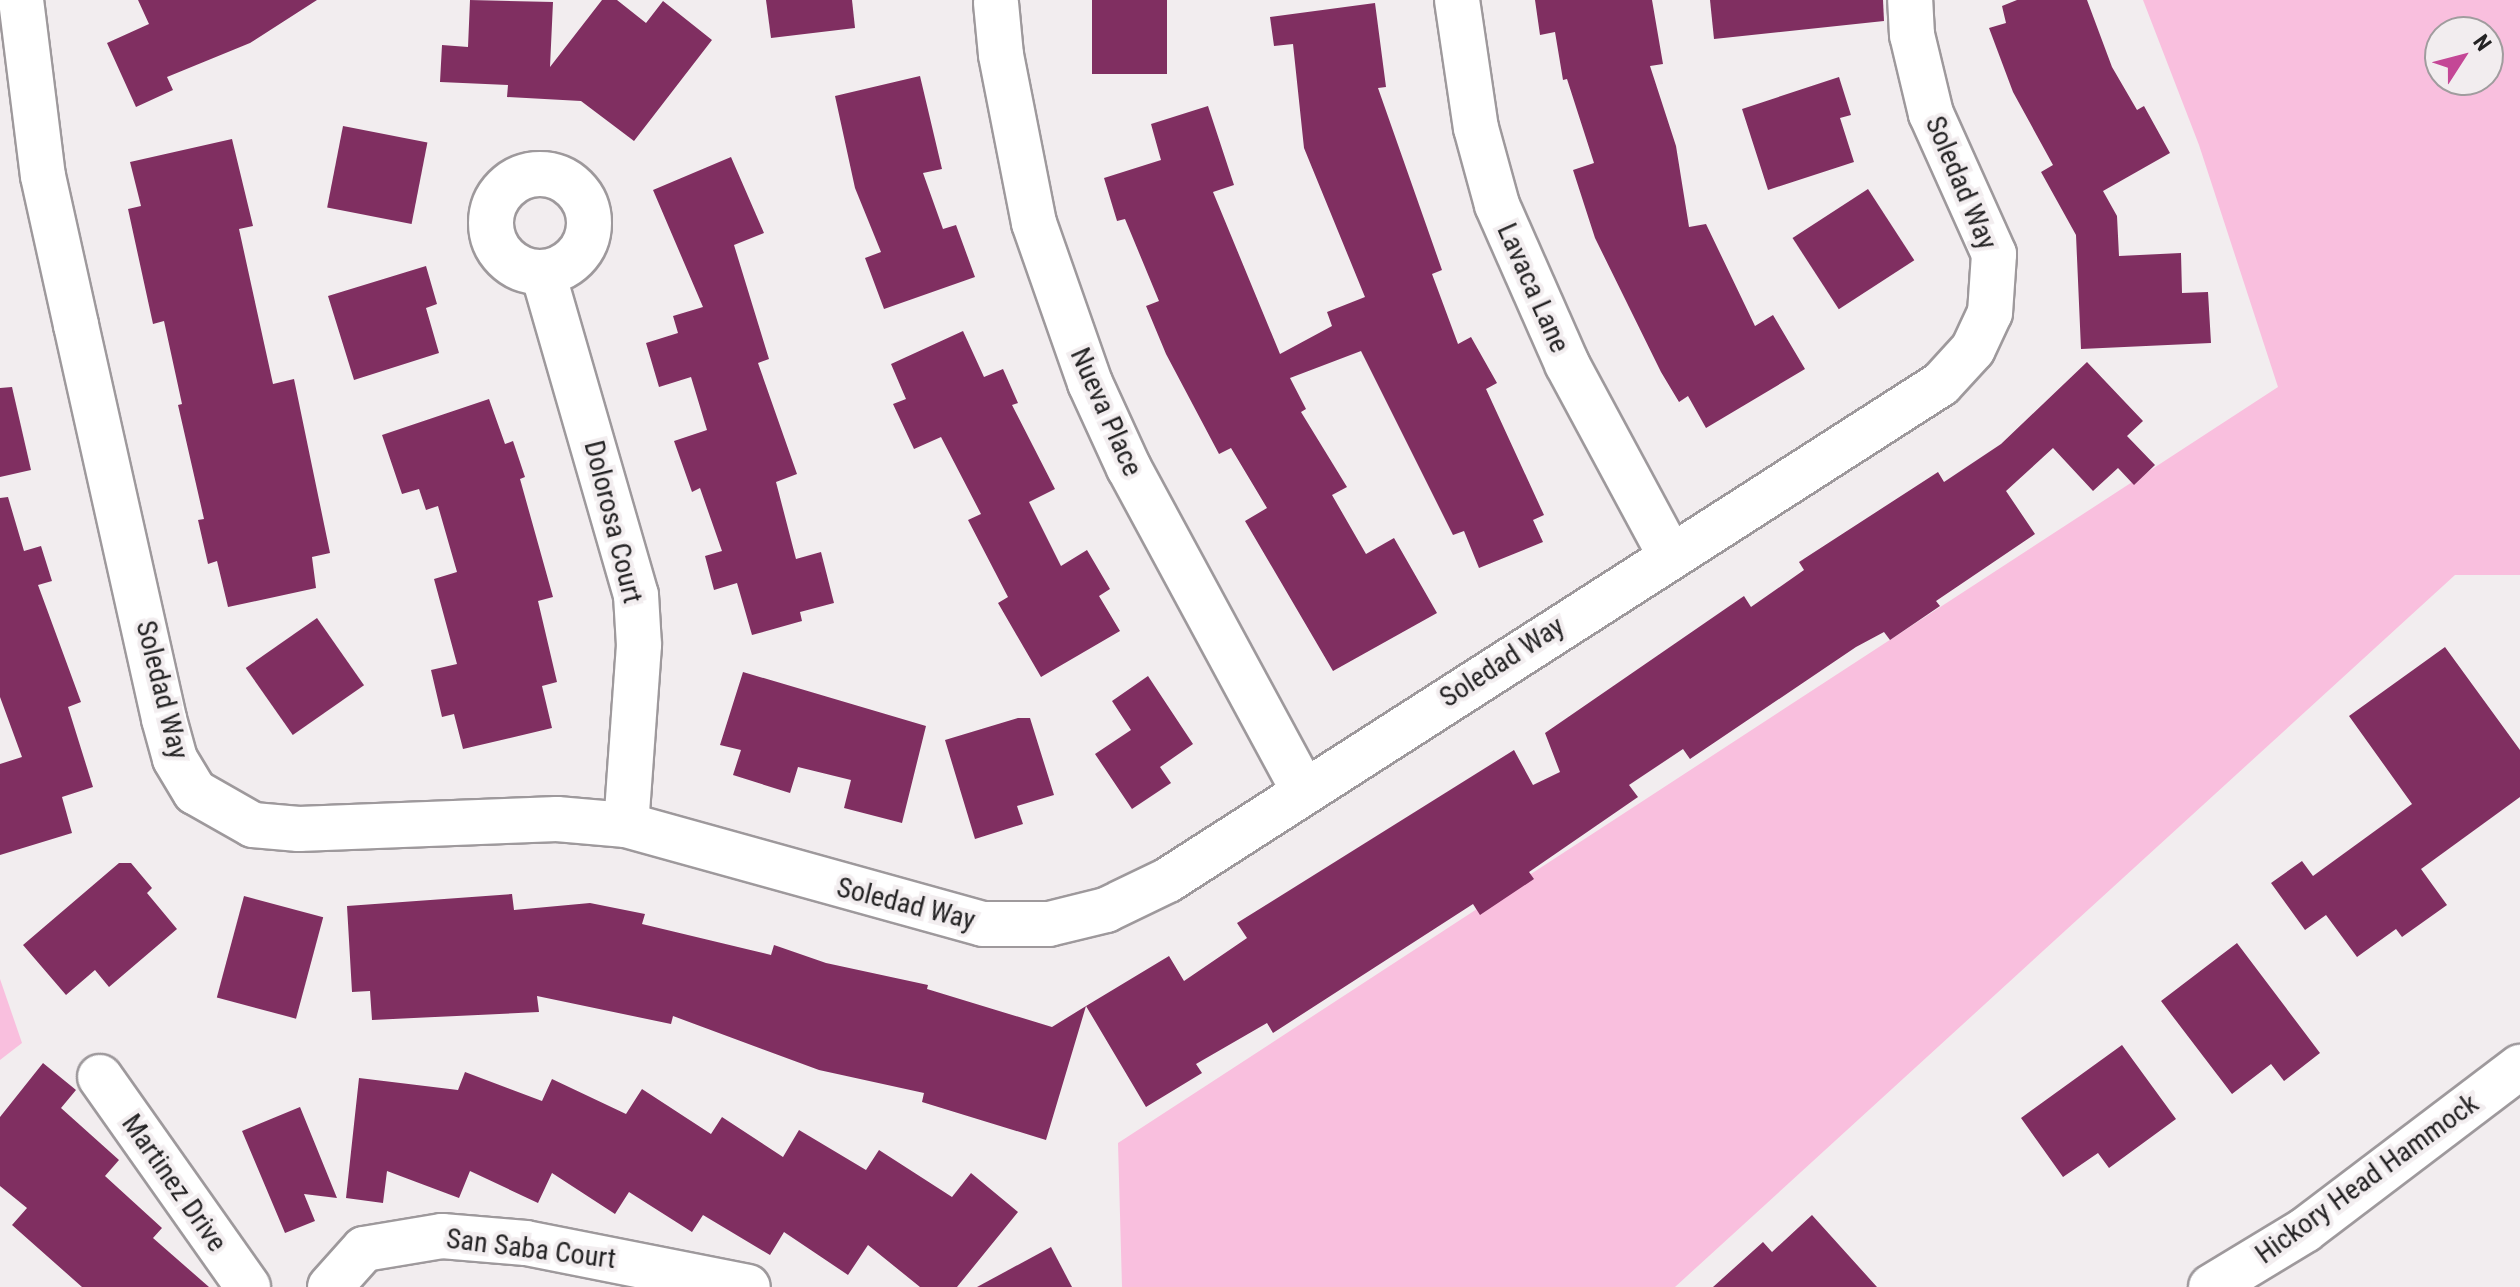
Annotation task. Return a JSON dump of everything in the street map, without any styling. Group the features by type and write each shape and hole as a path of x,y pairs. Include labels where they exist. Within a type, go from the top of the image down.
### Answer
{"street":[{"name":"Soledad Way","path":"21,0 43,176 164,719 175,759 195,792 253,825 299,829 557,819 626,825 922,910 983,924 1049,924 1106,910 1168,880 1303,790 1941,384 1973,349 1990,313 1994,254 1931,114 1912,35 1910,0"},
{"name":"Lavaca Lane","path":"1457,0 1476,128 1497,205 1567,364 1670,555"},
{"name":"Nueva Place","path":"991,1 1034,223 1090,383 1129,468 1303,790"},
{"name":"Soledad Way","path":"0,49 43,176"},
{"name":"Dolorosa Court","path":"543,273 636,595 639,645 626,825"},
{"name":"Hickory Head Hammock","path":"2211,1287 2305,1230 2520,1067"},
{"name":"Martinez Drive","path":"100,1077 248,1287"},
{"name":"San Saba Court","path":"330,1287 364,1249 442,1236 526,1243 748,1287"}],"shaded area":[{"path":"2143,0 2520,0 2520,575 2455,575 1675,1287 1122,1287 1118,1143 2278,387 2199,145"},
{"path":"0,979 22,1043 0,1060"}],"building":[{"path":"138,0 317,0 250,43 167,77 173,90 136,107 107,43 149,24"},
{"path":"470,0 553,2 550,67 602,0 617,0 646,23 663,1 712,40 634,141 581,101 507,97 508,85 440,82 442,45 468,47"},
{"path":"766,0 852,0 855,28 771,38"},
{"path":"1092,0 1167,0 1167,74 1092,74"},
{"path":"1535,0 1652,0 1663,64 1650,66 1676,146 1689,227 1706,224 1755,326 1773,315 1805,369 1706,428 1688,396 1679,402 1661,372 1595,238 1573,170 1594,163 1567,79 1563,80 1555,32 1540,35"},
{"path":"1710,0 1883,0 1884,21 1714,39"},
{"path":"2017,0 2087,0 2112,67 2137,110 2144,106 2170,153 2103,191 2117,216 2119,256 2181,253 2182,293 2208,292 2211,343 2081,349 2076,235 2041,172 2053,165 2013,92 1989,28 2006,23 2002,6"},
{"path":"1375,3 1386,87 1378,88 1442,270 1432,274 1458,344 1471,337 1497,383 1486,389 1544,515 1533,520 1543,542 1479,568 1464,531 1453,535 1361,351 1290,378 1306,409 1301,412 1347,487 1332,495 1366,554 1394,538 1437,613 1333,671 1245,521 1267,508 1231,448 1219,454 1166,354 1146,306 1159,301 1125,219 1117,221 1104,178 1161,160 1151,124 1208,106 1234,185 1213,192 1280,354 1332,326 1327,312 1365,297 1304,148 1293,44 1274,46 1270,17"},
{"path":"920,76 942,169 923,173 943,229 956,225 975,277 884,309 865,258 881,252 855,188 835,96"},
{"path":"1839,77 1851,115 1840,118 1854,162 1768,190 1742,109"},
{"path":"343,126 427,142 412,224 327,207"},
{"path":"232,139 253,226 239,229 273,384 294,379 330,553 312,557 316,588 228,607 217,561 208,564 198,520 204,519 178,405 182,404 164,321 153,324 128,209 141,206 130,162"},
{"path":"731,157 764,233 734,245 769,359 758,363 797,474 776,482 796,559 821,552 834,603 800,612 802,621 752,635 737,583 714,590 705,556 722,551 700,488 692,492 674,441 707,430 691,377 659,387 646,343 678,333 673,316 703,307 653,190"},
{"path":"1868,189 1914,260 1839,309 1793,238"},
{"path":"426,266 437,304 426,308 439,353 354,380 328,296"},
{"path":"963,331 984,377 1003,369 1018,403 1012,405 1055,489 1029,502 1061,566 1087,550 1110,589 1099,596 1120,631 1041,677 998,603 1008,597 968,520 981,514 941,437 914,449 893,404 906,399 891,364"},
{"path":"2087,362 2143,421 2127,436 2155,465 2134,485 2118,468 2093,491 2053,448 2006,491 2035,534 1936,601 1940,606 1890,640 1884,632 1856,647 1690,759 1683,749 1629,785 1638,797 1529,872 1534,879 1480,915 1473,904 1273,1033 1267,1023 1196,1064 1202,1073 1146,1107 1086,1006 1169,956 1184,981 1247,938 1237,923 1514,750 1533,785 1560,772 1545,733 1744,596 1751,607 1804,570 1799,562 1938,472 1944,482 2001,444"},
{"path":"12,387 31,470 0,477 0,388"},
{"path":"489,399 505,444 513,441 525,477 520,479 553,597 538,601 557,682 542,686 552,728 463,749 454,714 442,717 431,670 457,664 434,579 457,572 438,506 426,510 419,489 402,494 382,435"},
{"path":"8,497 24,551 41,546 52,581 38,585 81,702 68,707 93,787 62,797 72,833 0,855 0,764 22,757 0,697 0,498"},
{"path":"317,618 364,685 293,735 246,668"},
{"path":"2445,647 2520,750 2520,797 2421,869 2447,905 2402,937 2396,929 2357,957 2326,915 2305,930 2271,883 2302,861 2313,876 2412,804 2349,716"},
{"path":"743,672 926,726 902,823 844,808 851,780 798,767 790,793 733,775 741,750 720,745"},
{"path":"1148,676 1193,744 1160,767 1171,783 1132,809 1095,754 1131,730 1112,701"},
{"path":"1018,718 1030,718 1054,795 1017,806 1023,824 975,839 945,740"},
{"path":"119,863 131,863 152,888 147,893 177,929 109,987 95,970 66,995 23,945"},
{"path":"512,894 514,910 590,903 645,914 642,924 771,955 774,945 826,963 928,985 927,989 1052,1027 1086,1006 1046,1140 922,1102 924,1093 819,1070 673,1016 671,1024 537,996 539,1012 372,1020 370,991 352,992 347,906"},
{"path":"244,896 323,917 296,1019 217,997"},
{"path":"2237,943 2320,1053 2284,1081 2271,1064 2232,1094 2161,1001"},
{"path":"2122,1045 2176,1119 2109,1168 2098,1153 2063,1177 2021,1118"},
{"path":"43,1063 76,1090 61,1108 119,1160 105,1176 162,1228 153,1238 209,1287 82,1287 12,1225 27,1208 0,1186 0,1117"},
{"path":"465,1072 542,1101 552,1079 626,1114 642,1089 711,1134 722,1117 783,1157 799,1130 866,1170 879,1150 952,1197 971,1173 1018,1212 957,1287 920,1287 868,1245 848,1275 784,1232 770,1255 703,1215 692,1232 629,1192 615,1214 552,1173 538,1203 470,1171 459,1198 387,1171 383,1203 346,1198 359,1078 458,1090"},
{"path":"300,1107 337,1198 304,1194 315,1221 285,1233 242,1131"},
{"path":"1812,1215 1877,1287 1713,1287 1763,1242 1772,1252"},
{"path":"1051,1247 1072,1287 977,1287"}]}
